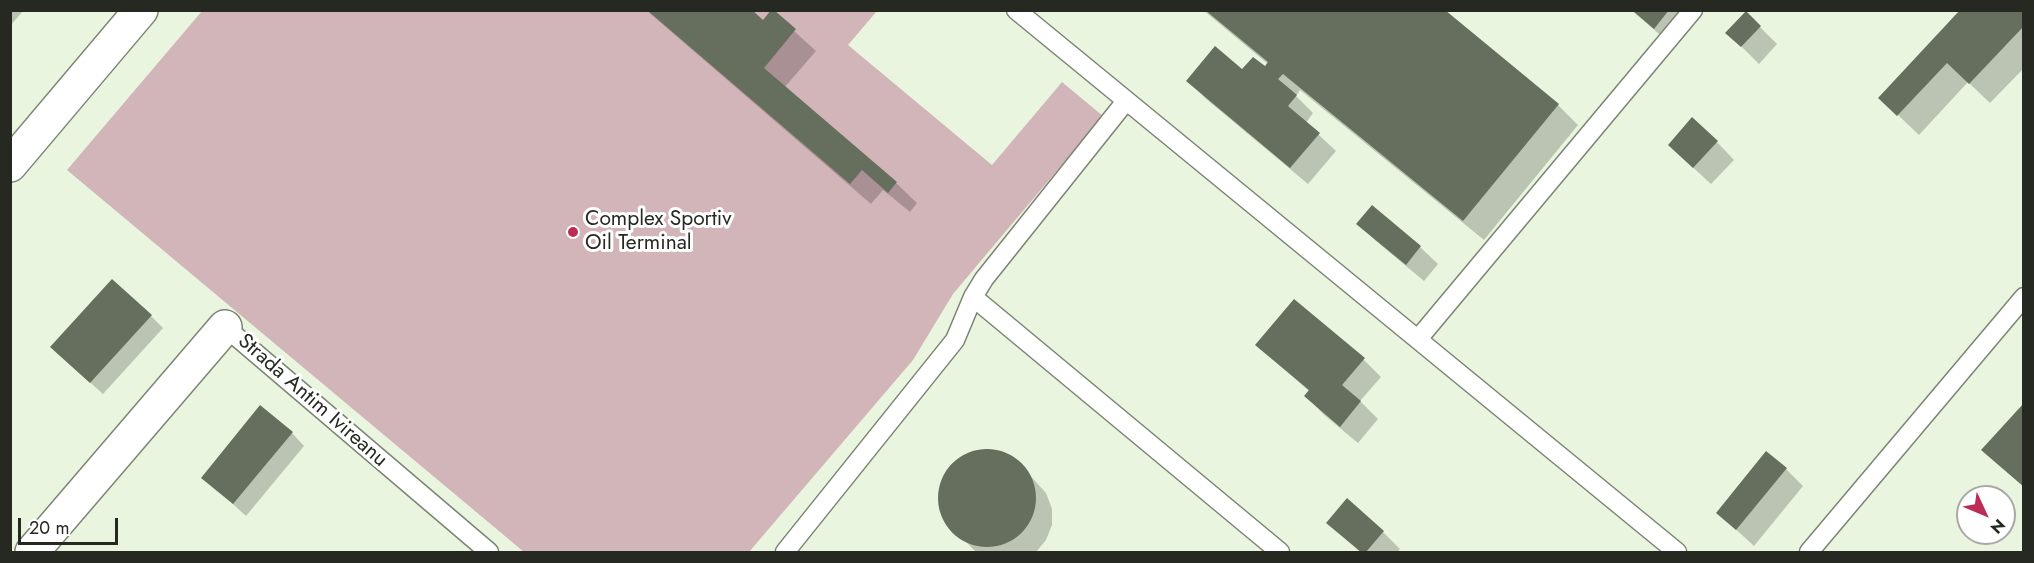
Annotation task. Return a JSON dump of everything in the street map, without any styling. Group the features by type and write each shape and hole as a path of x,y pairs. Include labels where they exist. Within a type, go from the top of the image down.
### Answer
{"street":[{"path":"10,165 141,10"},
{"name":"Strada Antim Ivireanu","path":"32,552 225,327"}],"lane":[{"path":"1016,10 1677,552"},
{"path":"1418,339 1693,10"},
{"path":"784,552 956,340 973,297 984,279 1126,101"},
{"path":"973,297 1280,552"},
{"path":"1809,552 2024,297"},
{"name":"Strada Antim Ivireanu","path":"225,327 489,552"}],"shaded area":[{"name":"Complex Sportiv Oil Terminal","path":"202,11 877,11 848,45 992,165 1062,82 1103,116 953,294 913,360 749,552 524,552 67,170"}],"building":[{"path":"647,10 752,10 763,20 771,10 774,10 796,29 764,68 897,182 888,193 862,170 850,184"},
{"path":"1205,10 1445,10 1559,104 1463,221 1283,74 1278,79 1297,95 1288,106 1320,133 1290,168 1186,81 1215,46 1242,69 1253,57 1265,66 1268,62"},
{"path":"1632,10 1669,10 1654,29"},
{"path":"1960,10 2024,10 2024,26 1969,84 1947,63 1897,116 1878,98"},
{"path":"1746,11 1761,26 1741,47 1725,33"},
{"path":"1692,117 1718,141 1693,168 1668,145"},
{"path":"1372,205 1421,246 1406,265 1356,224"},
{"path":"112,279 152,315 90,383 50,347"},
{"path":"1294,299 1365,358 1342,385 1361,401 1340,427 1304,396 1309,390 1255,345"},
{"path":"2024,403 2024,487 1981,450"},
{"path":"260,405 293,432 233,504 201,478"},
{"path":"987,449 1006,453 1021,464 1032,479 1036,498 1032,517 1021,532 1006,543 987,547 968,543 953,532 942,517 938,498 942,479 953,464 968,453"},
{"path":"1766,451 1787,468 1736,530 1716,513"},
{"path":"1347,498 1384,531 1366,552 1361,552 1326,523"}],"place":[{"name":"Complex Sportiv Oil Terminal","path":"573,232"}]}
